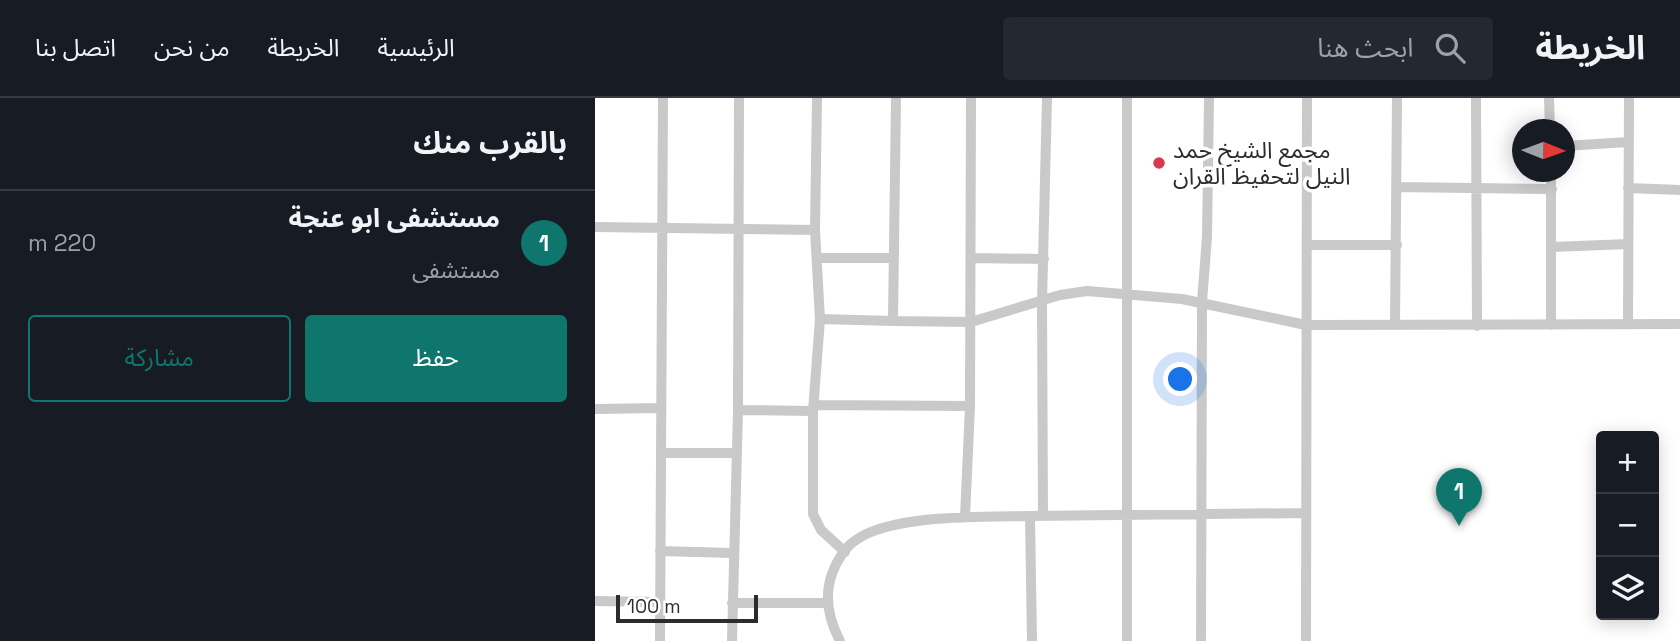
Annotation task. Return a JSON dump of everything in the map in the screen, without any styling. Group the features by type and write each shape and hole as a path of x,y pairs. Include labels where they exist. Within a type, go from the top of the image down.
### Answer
{"street":[{"path":"660,641 663,98"},
{"path":"732,641 732,553 738,410 736,228 739,98"},
{"path":"817,98 815,230 820,319 814,408 814,521 845,552"},
{"path":"894,321 896,98"},
{"path":"965,517 973,258 971,98"},
{"path":"1043,516 1042,302 1047,98"},
{"path":"1127,641 1128,98"},
{"path":"1201,641 1202,302 1207,237 1209,98"},
{"path":"1306,641 1307,98"},
{"path":"1395,325 1397,98"},
{"path":"1476,98 1476,326"},
{"path":"1549,98 1550,119"},
{"path":"1628,324 1629,98"},
{"path":"1575,145 1628,142"},
{"path":"1551,325 1552,182"},
{"path":"1397,187 1552,189"},
{"path":"1628,188 1680,190"},
{"path":"595,227 815,230"},
{"path":"1552,247 1628,244"},
{"path":"1307,246 1397,245"},
{"path":"817,258 894,258"},
{"path":"973,258 1044,259"},
{"path":"820,319 971,322 1072,292 1127,292 1202,302 1306,325 1680,324"},
{"path":"738,410 970,406"},
{"path":"595,409 661,408"},
{"path":"661,453 737,453"},
{"path":"840,641 827,603 830,580 836,563 854,541 881,529 965,517 1306,513"},
{"path":"1030,516 1032,641"},
{"path":"660,551 732,553"},
{"path":"595,601 659,602"},
{"path":"732,603 827,603"}],"place":[{"name":"مجمع الشيخ حمد النيل لتحفيظ القران","path":"1159,163"},
{"name":"مستشفى ابو عنجة","path":"1459,526"}]}
